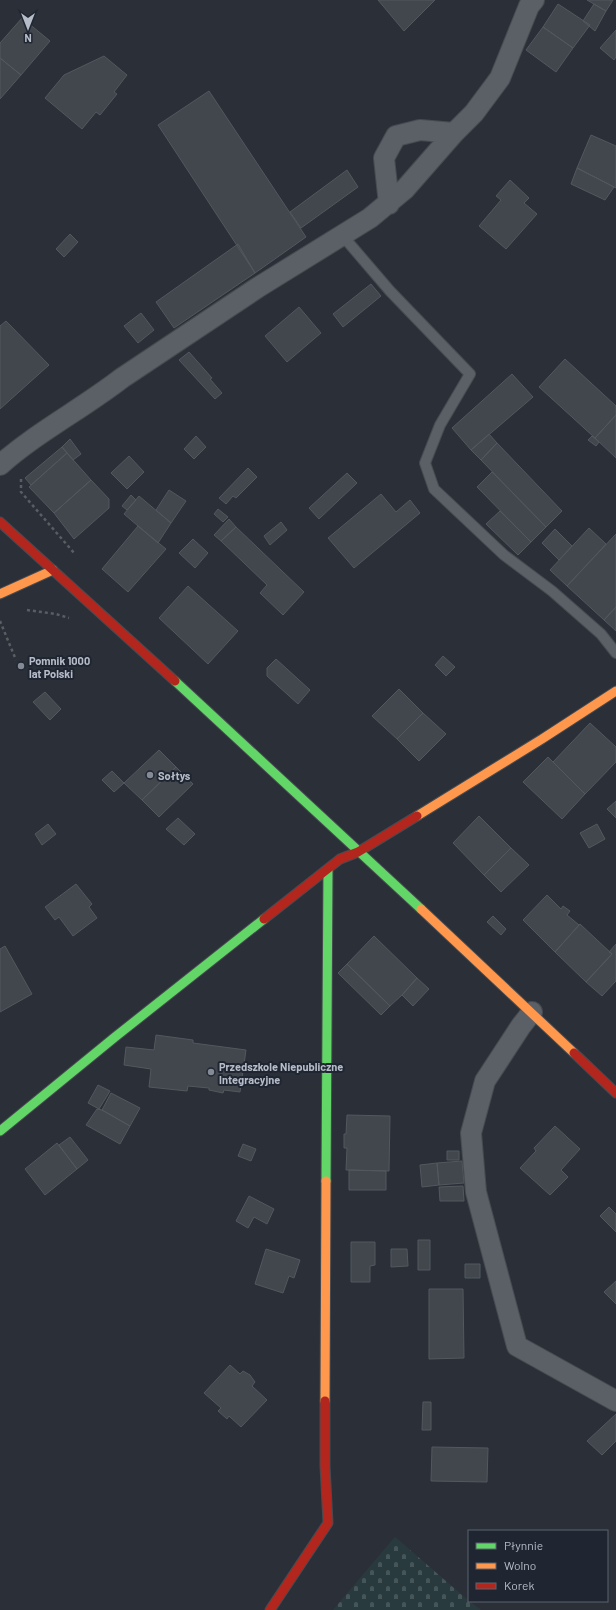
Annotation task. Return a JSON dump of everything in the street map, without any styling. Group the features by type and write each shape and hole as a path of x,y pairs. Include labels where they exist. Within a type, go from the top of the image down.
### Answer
{"street":[{"path":"0,465 16,450 257,288 370,218 389,204 405,189 454,133 474,113 500,78 529,6 534,0"},
{"path":"389,204 384,158 396,136 420,130 454,133"},
{"path":"0,522 532,1012 616,1093"},
{"path":"0,594 53,570"},
{"path":"0,1131 115,1037 340,859 358,852 542,739 616,691"},
{"path":"270,1610 328,1523 325,1466 326,1013 328,870"},
{"path":"532,1012 521,1026 485,1081 471,1133 476,1192 517,1346 616,1401"}],"lane":[{"path":"342,235 390,291 470,374 440,425 425,463 434,489 504,555 552,591 601,634 616,653"}],"path":[{"path":"16,450 29,466 24,470 20,481 21,492 78,557"},
{"path":"0,621 16,660"}],"green space":[{"path":"395,1537 468,1600 468,1602 470,1602 481,1610 333,1610"}],"building":[{"path":"378,0 435,0 404,31"},
{"path":"587,0 613,0 606,11"},
{"path":"558,4 590,25 573,48 543,27"},
{"path":"594,4 606,11 595,31 583,21"},
{"path":"22,18 50,41 21,75 0,58 0,43"},
{"path":"543,27 573,48 556,72 526,50"},
{"path":"616,30 616,57 614,60 600,48"},
{"path":"104,56 127,75 114,92 117,94 100,115 96,112 82,129 45,98 64,75"},
{"path":"0,58 21,75 0,99"},
{"path":"209,91 306,237 255,273 158,125"},
{"path":"591,135 616,146 616,188 577,168"},
{"path":"577,168 614,187 605,200 571,184"},
{"path":"347,170 358,187 301,228 290,212"},
{"path":"510,180 529,198 524,203 537,214 506,249 479,226 501,200 496,196"},
{"path":"70,234 78,242 64,257 56,249"},
{"path":"238,244 255,273 174,328 156,302"},
{"path":"371,284 381,296 343,327 333,314"},
{"path":"299,307 321,333 287,362 265,336"},
{"path":"141,313 154,330 138,343 124,326"},
{"path":"6,321 49,365 0,409 0,326"},
{"path":"189,352 212,378 210,379 222,393 215,399 179,360"},
{"path":"565,359 616,406 616,415 595,438 539,387"},
{"path":"512,374 533,397 471,450 452,428"},
{"path":"616,415 616,458 595,438"},
{"path":"489,434 497,443 481,460 471,450"},
{"path":"196,436 206,447 194,459 184,449"},
{"path":"592,436 599,442 596,446 588,440"},
{"path":"70,439 81,454 73,460 62,447"},
{"path":"497,443 562,511 546,527 481,460"},
{"path":"62,447 67,453 31,485 25,478"},
{"path":"67,453 91,480 54,513 29,487"},
{"path":"129,456 144,472 127,489 111,473"},
{"path":"248,468 257,477 236,498 233,496 226,504 219,498"},
{"path":"492,472 546,527 531,542 477,487"},
{"path":"347,473 357,483 319,519 309,508"},
{"path":"91,480 109,499 109,508 74,539 54,513"},
{"path":"169,490 186,501 171,523 156,510"},
{"path":"381,494 396,512 410,500 420,513 354,568 328,538"},
{"path":"131,495 136,500 127,510 122,506"},
{"path":"139,496 171,523 158,543 124,514"},
{"path":"218,509 228,517 223,522 214,514"},
{"path":"500,511 531,542 518,555 486,524"},
{"path":"229,519 236,527 221,541 214,535"},
{"path":"281,522 287,530 270,545 264,536"},
{"path":"138,526 166,549 128,592 102,569"},
{"path":"236,527 304,592 283,615 260,593 267,585 221,541"},
{"path":"589,528 606,544 567,586 550,570"},
{"path":"555,529 572,546 559,560 542,543"},
{"path":"616,534 616,607 604,620 567,586"},
{"path":"193,539 208,553 195,568 179,553"},
{"path":"188,586 238,631 208,664 159,618"},
{"path":"616,607 616,631 604,620"},
{"path":"443,656 455,667 446,676 435,665"},
{"path":"276,659 310,690 298,704 267,676 267,668"},
{"path":"399,689 423,713 397,739 372,716"},
{"path":"45,692 61,709 50,720 33,702"},
{"path":"423,713 446,734 419,761 397,739"},
{"path":"590,723 616,747 616,762 585,794 553,762"},
{"name":"Sołtys","path":"159,750 176,767 142,800 124,783"},
{"path":"548,757 585,794 562,819 523,782"},
{"path":"176,767 193,784 159,817 142,800"},
{"path":"112,771 124,783 114,792 102,780"},
{"path":"616,801 616,818 607,809"},
{"path":"479,816 511,848 484,875 453,843"},
{"path":"178,818 195,834 184,845 166,829"},
{"path":"48,824 56,834 42,845 35,834"},
{"path":"597,824 605,839 589,848 580,833"},
{"path":"511,848 529,865 501,892 484,875"},
{"path":"76,884 92,904 89,907 97,918 73,936 59,917 55,920 45,907"},
{"path":"547,895 561,909 563,906 570,911 567,915 579,925 555,952 523,920"},
{"path":"493,916 506,929 501,935 487,922"},
{"path":"580,924 612,954 586,982 555,952"},
{"path":"374,936 417,978 390,1006 347,964"},
{"path":"616,944 616,981 602,996 586,982 612,954 609,952"},
{"path":"5,946 32,994 0,1012 0,949"},
{"path":"347,964 390,1006 381,1015 338,973"},
{"path":"417,978 429,989 413,1006 402,995"},
{"path":"156,1035 193,1040 193,1043 246,1050 240,1092 224,1090 223,1093 209,1090 209,1088 188,1086 187,1091 149,1087 151,1069 124,1065 126,1047 154,1050"},
{"path":"98,1085 110,1091 99,1109 88,1103"},
{"path":"111,1093 140,1108 130,1126 102,1110"},
{"path":"97,1109 102,1110 130,1126 120,1144 86,1125"},
{"path":"347,1115 390,1116 389,1171 346,1170 347,1148 344,1148 344,1134 346,1134"},
{"path":"555,1126 580,1149 561,1170 568,1177 550,1195 520,1168 536,1151 534,1148"},
{"path":"70,1137 88,1160 77,1169 59,1145"},
{"path":"57,1143 77,1169 45,1195 25,1169"},
{"path":"243,1144 256,1149 251,1161 238,1156"},
{"path":"447,1151 459,1151 459,1160 447,1160"},
{"path":"462,1161 464,1183 439,1185 437,1163"},
{"path":"437,1163 439,1185 422,1187 420,1165"},
{"path":"349,1170 386,1171 386,1190 349,1190"},
{"path":"463,1186 464,1201 440,1201 439,1187"},
{"path":"249,1196 274,1209 267,1224 254,1217 248,1228 236,1221"},
{"path":"609,1207 616,1214 616,1232 600,1216"},
{"path":"418,1240 430,1240 430,1270 418,1270"},
{"path":"351,1242 375,1242 375,1265 370,1266 370,1282 351,1282"},
{"path":"266,1249 300,1260 294,1278 289,1276 283,1293 255,1284"},
{"path":"391,1249 407,1249 408,1266 391,1267"},
{"path":"465,1264 480,1264 480,1278 465,1278"},
{"path":"616,1281 616,1304 604,1292"},
{"path":"429,1289 463,1289 464,1358 429,1359"},
{"path":"230,1365 240,1374 243,1371 250,1375 255,1382 252,1386 267,1400 241,1427 229,1416 227,1419 218,1411 221,1408 204,1393"},
{"path":"423,1402 431,1402 431,1430 422,1430"},
{"path":"616,1414 616,1441 602,1455 587,1441"},
{"path":"432,1447 488,1448 487,1482 431,1481"}],"traffic: fast":[{"path":"175,681 421,909"},
{"path":"326,1181 328,870"},
{"path":"0,1131 115,1037 264,919"}],"traffic: slow":[{"path":"0,594 53,570"},
{"path":"417,816 542,739 616,691"},
{"path":"421,909 574,1053"},
{"path":"325,1401 326,1181"}],"traffic: jam":[{"path":"0,522 175,681"},
{"path":"264,919 340,859 358,852 417,816"},
{"path":"574,1053 616,1093"},
{"path":"270,1610 328,1523 325,1466 325,1401"}],"place":[{"name":"Pomnik 1000 lat Polski","path":"21,666"},
{"name":"Sołtys","path":"150,775"},
{"name":"Przedszkole Niepubliczne Integracyjne","path":"211,1072"}]}
